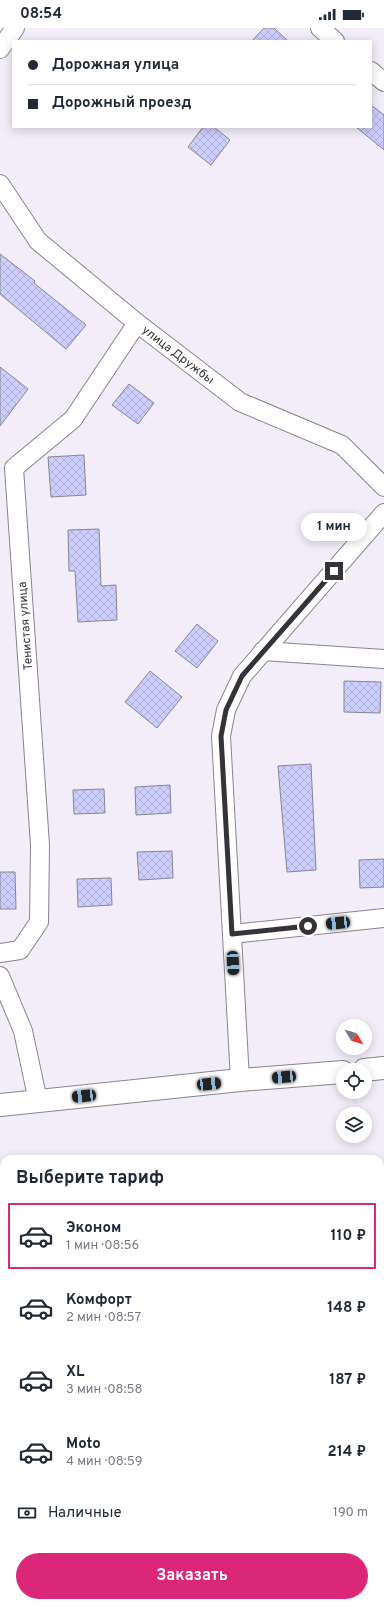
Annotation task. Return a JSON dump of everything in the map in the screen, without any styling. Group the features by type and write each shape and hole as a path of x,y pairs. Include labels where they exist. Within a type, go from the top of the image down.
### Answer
{"main road":[{"path":"372,1069 384,1068"},
{"path":"0,1105 240,1080 336,1073"}],"street":[{"path":"0,49 15,28"},
{"path":"320,28 334,40"},
{"path":"372,72 384,82"},
{"name":"улица Дружбы","path":"0,184 38,241 137,323 240,402 342,445 384,487"},
{"name":"Тенистая улица","path":"0,953 20,950 39,922 40,845 14,468 73,419 137,323"},
{"path":"240,1080 221,736 226,710 242,676 384,513"},
{"path":"263,651 384,659"},
{"path":"232,934 384,918"},
{"path":"0,976 23,1032 38,1101"}],"building":[{"path":"264,28 274,28 287,40 253,40"},
{"path":"372,106 384,115 384,150 357,128 372,128"},
{"path":"202,128 215,128 230,140 211,165 188,147"},
{"path":"0,254 35,281 34,283 86,325 66,349 0,294"},
{"path":"0,367 28,389 0,426"},
{"path":"129,384 154,403 138,424 112,405"},
{"path":"84,455 86,495 51,497 48,457"},
{"path":"99,529 101,586 116,585 117,620 78,622 75,571 69,571 68,530"},
{"path":"197,624 218,641 197,668 175,651"},
{"path":"150,671 182,697 157,728 125,702"},
{"path":"344,681 381,682 380,713 344,712"},
{"path":"311,764 316,870 287,872 278,766"},
{"path":"170,785 171,813 136,815 135,787"},
{"path":"104,789 105,813 74,814 73,790"},
{"path":"172,851 173,878 139,880 137,852"},
{"path":"384,859 384,887 360,888 359,860"},
{"path":"0,872 15,872 16,909 0,909"},
{"path":"111,878 112,905 78,907 77,879"}],"route":[{"path":"308,926 232,934 221,736 226,710 242,676 334,571"}]}
